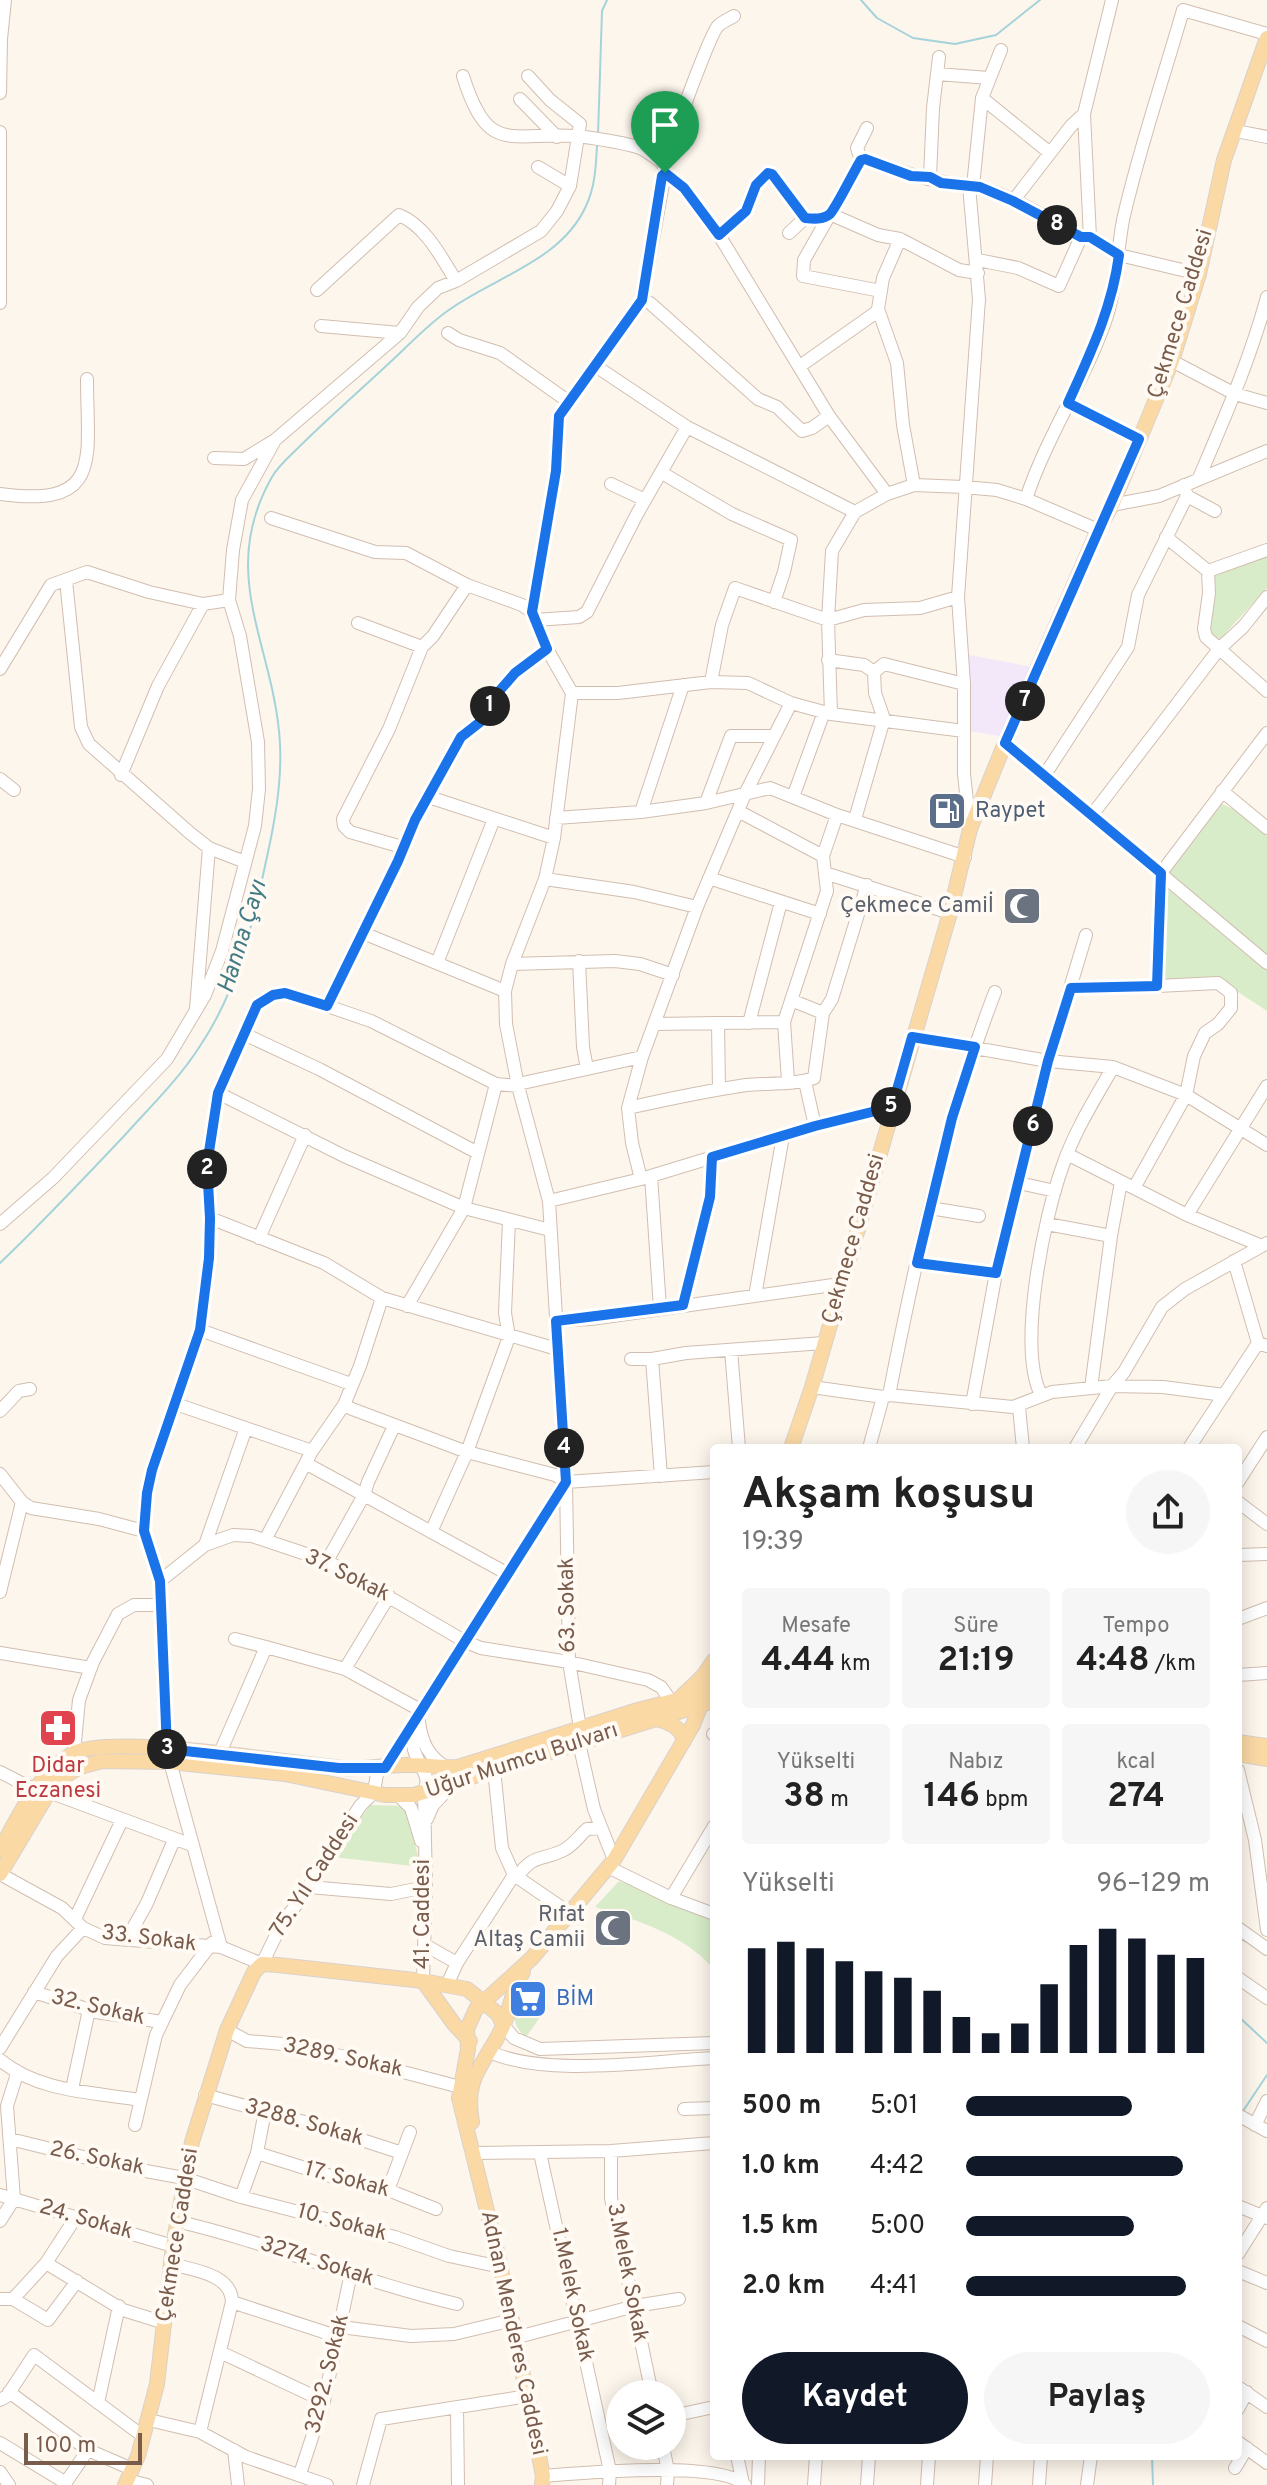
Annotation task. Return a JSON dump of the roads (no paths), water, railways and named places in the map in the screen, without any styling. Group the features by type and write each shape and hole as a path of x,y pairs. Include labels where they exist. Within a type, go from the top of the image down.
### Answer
{"main road":[{"name":"Çekmece Caddesi","path":"792,1444 812,1387 950,913 970,829 1172,361 1199,274 1224,160 1264,56 1267,36"},
{"path":"674,1700 703,1676 710,1666"},
{"name":"Uğur Mumcu Bulvarı","path":"0,1874 57,1764 74,1752 92,1747 285,1774 400,1797 494,1769 674,1700 710,1697"},
{"name":"Uğur Mumcu Bulvarı","path":"0,1850 42,1791 92,1763 219,1755 339,1768 447,1768 656,1719 710,1697"},
{"path":"468,2040 467,2029 476,2009 532,1958 611,1863 710,1697"},
{"path":"656,1719 680,1731 684,1741"},
{"path":"1242,1743 1267,1746"},
{"path":"1242,1755 1267,1759"},
{"path":"423,1981 468,2040 488,2051 503,2025 514,1986 532,1958"},
{"name":"Çekmece Caddesi","path":"128,2478 144,2437 157,2384 176,2221 205,2095 227,2030 254,1972 262,1964"},
{"path":"262,1964 423,1981 467,1989 498,2014 503,2025"},
{"name":"Adnan Menderes Caddesi","path":"468,2040 460,2087 463,2123 501,2267 507,2312 512,2320 543,2480"},
{"name":"Adnan Menderes Caddesi","path":"480,2182 470,2109 472,2079 488,2051"}],"street":[{"path":"0,93 5,0"},
{"path":"830,214 878,235 900,239 959,270 1018,268 1059,286 1085,237 1084,114 1112,0"},
{"path":"1026,499 1037,465 1106,317 1115,283 1123,222 1186,5 1267,36"},
{"path":"534,616 556,471 559,416 642,300 664,168 700,64 717,27 734,16"},
{"path":"970,829 964,774 964,684 958,597 979,299 971,186 982,98 1001,50"},
{"path":"930,177 939,57"},
{"path":"937,74 989,78"},
{"path":"463,76 480,118 494,131 509,138 576,136 642,148 664,168 684,188 719,235 829,416 887,494"},
{"path":"214,458 244,459 275,440 400,333 418,307 438,288 456,281 541,231 557,211 570,186 580,124 550,100 528,76"},
{"path":"982,98 1050,153"},
{"path":"520,99 557,137"},
{"path":"1013,201 1071,126 1084,114"},
{"path":"867,128 857,148 861,160 804,260 803,276 881,291"},
{"path":"1236,131 1267,137"},
{"path":"0,132 0,303"},
{"path":"861,160 911,176 971,186 1013,201 1119,255 1199,274"},
{"path":"538,167 570,186"},
{"path":"719,235 746,211 756,185 768,173 772,174 805,218 818,220 830,214"},
{"path":"317,290 399,215 415,224 430,240 456,281"},
{"path":"789,233 805,218"},
{"path":"900,239 883,278 878,311 897,363 903,425 914,485"},
{"path":"1199,478 1235,394 1267,297"},
{"path":"642,300 650,303 758,399 777,407 802,431 829,416"},
{"path":"800,366 878,311"},
{"path":"321,326 400,333"},
{"path":"448,333 459,340 500,353 569,402"},
{"path":"1172,361 1235,394 1267,403"},
{"path":"597,367 687,427 855,512"},
{"path":"0,494 24,497 60,494 75,487 83,475 87,452 87,379"},
{"path":"1068,403 1139,439"},
{"path":"534,616 579,617 587,612 687,427"},
{"path":"0,1224 53,1178 167,1059 205,995 222,951 255,826 259,789 258,742 240,636 229,600 233,550 242,500 275,440"},
{"path":"1044,776 1128,647 1138,595 1185,490 1199,478 1267,451"},
{"path":"662,473 732,514 791,540 774,602"},
{"path":"611,484 645,500"},
{"path":"793,797 827,713 832,685 828,660 828,620 832,551 855,512 887,494 914,485 964,487 997,490 1026,499 1098,530"},
{"path":"1112,505 1185,490 1215,511"},
{"path":"271,518 375,552 406,553 467,585 522,605 534,616 547,649 572,693 592,695 711,682 748,683 791,703 827,713 964,731"},
{"path":"1166,537 1208,571 1206,637 1267,691"},
{"path":"1208,571 1267,550"},
{"path":"0,669 51,585 87,572 149,592 203,604 229,600"},
{"path":"66,580 81,727 89,744 121,775 209,848 245,862"},
{"path":"402,847 350,832 344,826 343,819 389,729 422,647 433,636 467,585"},
{"path":"711,682 722,625 735,588 828,620 864,610 920,608 958,597"},
{"path":"1092,815 1219,649 1243,627 1267,597"},
{"path":"121,775 158,686 203,604"},
{"path":"358,623 422,647"},
{"path":"327,1006 402,847 461,737 484,719 495,696 515,673 547,649"},
{"path":"828,660 864,665 874,672"},
{"path":"874,672 884,664 964,684"},
{"path":"855,819 884,719 875,693 874,672"},
{"path":"641,812 683,685"},
{"name":"63. Sokak","path":"572,693 554,838 545,879 512,964 505,991 506,1024 518,1085 549,1201 566,1482 569,1662 594,1809 611,1863"},
{"path":"660,1308 646,1178 632,1143 628,1108 642,1057 697,907 745,794 791,703"},
{"path":"1157,986 1161,873 1267,733"},
{"path":"706,803 731,736 774,736"},
{"path":"1005,743 1267,963"},
{"path":"0,779 14,790"},
{"path":"556,818 641,812 706,803 770,788 837,815 965,857"},
{"path":"1222,791 1267,828"},
{"path":"429,797 554,838"},
{"path":"738,811 823,856"},
{"path":"788,1081 784,1022 827,891 823,856 837,815"},
{"path":"437,963 494,819"},
{"path":"196,1008 209,848"},
{"path":"825,873 950,913"},
{"path":"709,878 820,914"},
{"path":"545,879 634,892 697,907"},
{"path":"628,1108 719,1089 803,1082 814,1078 823,1013 832,999 867,885"},
{"path":"749,1023 781,902"},
{"path":"363,933 505,991"},
{"path":"972,1404 996,1273 1048,1061 1086,935"},
{"path":"579,961 587,1069"},
{"path":"512,964 627,961 673,975"},
{"path":"1071,988 1218,983 1231,993 1231,1008 1218,1024 1205,1033 1194,1056 1186,1095 1128,1185 1111,1236 1091,1388"},
{"path":"870,1444 886,1396 952,1118 995,992"},
{"path":"135,2125 156,2035 180,1985 216,1947 216,1931 168,1756 160,1581 144,1531 152,1470 200,1330 209,1258 207,1165 218,1093 257,1005 273,995 285,993 327,1006 371,1021 496,1084 518,1085 642,1057"},
{"path":"791,1000 823,1013"},
{"path":"655,1024 784,1022"},
{"path":"718,1023 719,1089"},
{"path":"244,1034 319,1069 478,1153"},
{"path":"912,1037 1048,1061 1113,1067 1186,1095 1267,1145"},
{"path":"1041,1395 1036,1384 1033,1306 1047,1224 1076,1132 1113,1067"},
{"path":"803,1082 815,1126"},
{"path":"407,1306 464,1208 496,1084"},
{"path":"1187,1215 1267,1086"},
{"path":"218,1093 344,1156 464,1208 550,1230"},
{"path":"549,1201 646,1178 815,1126 892,1107"},
{"path":"259,1238 305,1135"},
{"path":"755,1296 783,1136"},
{"path":"1067,1154 1187,1215 1264,1245"},
{"path":"683,1305 710,1197 712,1157"},
{"path":"1019,1183 1055,1191"},
{"path":"930,1208 979,1216"},
{"path":"210,1218 324,1263 382,1298 557,1349"},
{"path":"431,1532 467,1452 509,1337 505,1313 509,1221"},
{"path":"1047,1224 1111,1236"},
{"path":"1077,1444 1162,1307 1185,1289 1264,1245"},
{"path":"1192,1444 1262,1344 1234,1261"},
{"path":"917,1263 996,1273"},
{"path":"556,1321 840,1284"},
{"path":"265,1540 312,1451 344,1405 382,1298"},
{"path":"200,1330 351,1384"},
{"path":"631,1359 824,1343"},
{"path":"731,1350 739,1444"},
{"path":"652,1359 661,1476"},
{"path":"812,1387 1019,1407 1041,1395 1112,1386 1163,1387 1224,1395"},
{"path":"0,1411 19,1391 30,1389"},
{"path":"176,1404 312,1451"},
{"path":"344,1405 467,1452 555,1475 566,1482 710,1472"},
{"path":"1019,1407 1023,1444"},
{"path":"327,1561 364,1495 394,1426"},
{"path":"205,1545 246,1428"},
{"path":"1242,1476 1267,1437"},
{"path":"307,1464 508,1574"},
{"path":"0,1474 22,1502 43,1512 55,1511 99,1519 144,1531"},
{"path":"385,1768 566,1482"},
{"path":"0,1592 22,1502"},
{"path":"1242,1505 1267,1524"},
{"name":"37. Sokak","path":"160,1581 205,1545 233,1535 265,1540 327,1561 481,1648 569,1662 648,1680 674,1700"},
{"path":"345,1669 389,1596"},
{"path":"74,1752 79,1700 91,1668 122,1611 139,1604 162,1605"},
{"path":"1242,1617 1267,1608"},
{"path":"235,1639 345,1669 420,1714"},
{"path":"219,1755 266,1647"},
{"path":"0,1653 91,1668"},
{"path":"1242,1675 1267,1673"},
{"path":"420,1714 412,1745 420,1766"},
{"path":"420,1714 423,1744 447,1768"},
{"name":"41. Caddesi","path":"420,1766 427,1777 424,1792 426,1887 423,1981"},
{"name":"75. Yıl Caddesi","path":"262,1964 281,1925 360,1806 374,1792 377,1774 385,1768"},
{"path":"494,1769 502,1848 516,1876 571,1914"},
{"path":"0,1772 42,1791 192,1845"},
{"name":"41. Caddesi","path":"425,1826 433,1805 456,1782"},
{"path":"1242,1786 1255,1840 1267,1930"},
{"name":"41. Caddesi","path":"400,1797 411,1808 423,1847"},
{"path":"0,2048 79,1924 122,1820"},
{"path":"447,1985 457,1963 527,1863 539,1856 562,1851 587,1829 601,1828"},
{"path":"127,1939 147,1903 174,1840"},
{"path":"671,1898 708,1846"},
{"path":"611,1863 671,1898 710,1913"},
{"name":"33. Sokak","path":"0,1874 47,1899 79,1924 105,1938 216,1947"},
{"path":"309,1887 391,1894 426,1887"},
{"path":"1242,1931 1267,1949"},
{"path":"425,1945 457,1963"},
{"path":"216,1947 262,1964"},
{"path":"1242,1981 1267,1998"},
{"name":"32. Sokak","path":"34,1992 89,2010 162,2022"},
{"path":"72,2089 89,2010"},
{"path":"503,2025 514,2038 540,2049 710,2043"},
{"name":"3289. Sokak","path":"227,2030 247,2041 283,2044 346,2057 460,2087"},
{"path":"488,2051 506,2060 547,2065 710,2058"},
{"path":"0,2060 17,2074 42,2085 140,2100"},
{"path":"0,2221 14,2199 7,2106 17,2074"},
{"name":"3288. Sokak","path":"205,2095 319,2126 402,2153"},
{"path":"1242,2117 1261,2128 1267,2101"},
{"path":"684,2109 710,2108"},
{"path":"241,2197 257,2153 265,2111"},
{"path":"388,2190 410,2132"},
{"name":"26. Sokak","path":"10,2139 184,2178"},
{"path":"478,2153 611,2151 710,2143"},
{"name":"3.Melek Sokak","path":"611,2151 611,2198 649,2380"},
{"name":"17. Sokak","path":"257,2153 359,2185 388,2190 436,2209"},
{"name":"1.Melek Sokak","path":"540,2153 579,2322 609,2478"},
{"name":"10. Sokak","path":"184,2178 241,2197 316,2214 449,2256 501,2267"},
{"name":"24. Sokak","path":"0,2195 173,2246"},
{"path":"1242,2207 1265,2214 1242,2248"},
{"path":"76,2217 46,2263 7,2299 48,2320 77,2281"},
{"name":"3274. Sokak","path":"176,2221 218,2231 397,2289 457,2304"},
{"path":"46,2263 119,2306 165,2323"},
{"path":"171,2264 208,2274 232,2291 232,2302 200,2432"},
{"name":"3292. Sokak","path":"300,2474 324,2401 351,2273"},
{"path":"1242,2273 1267,2283"},
{"path":"514,2338 635,2306 679,2299"},
{"path":"232,2302 340,2332 411,2336 454,2334 512,2320"},
{"path":"98,2403 119,2306"},
{"path":"1242,2328 1267,2341"},
{"path":"220,2352 324,2401"},
{"path":"144,2437 34,2355 5,2396 128,2478 147,2485"},
{"path":"1242,2389 1267,2407"},
{"path":"363,2485 381,2419 528,2396"},
{"path":"457,2407 458,2485"},
{"path":"686,2413 710,2408"},
{"path":"149,2420 200,2432 246,2457 327,2485"},
{"path":"0,2443 65,2484 88,2450"},
{"path":"1242,2445 1267,2463"},
{"path":"234,2450 236,2484"},
{"path":"666,2460 667,2485"},
{"path":"738,2460 744,2484"},
{"path":"758,2485 759,2460"},
{"path":"814,2485 816,2460"},
{"path":"867,2485 869,2460"},
{"path":"927,2485 929,2460"},
{"path":"985,2485 987,2460"},
{"path":"1039,2485 1041,2460"},
{"path":"1087,2485 1090,2460"},
{"path":"1235,2468 1237,2460"},
{"path":"543,2480 609,2478 668,2471 725,2475 744,2484"},
{"path":"0,2472 9,2485"}],"waterway":[{"path":"598,135 602,11 607,0"},
{"path":"861,0 877,18 913,38 955,44 996,35 1040,0"},
{"name":"Hanna Çayı","path":"0,1263 125,1135 183,1070 213,1026 241,959 268,851 280,775 276,708 253,610 249,579 249,546 256,513 272,477 310,437 438,318 524,267 560,241 575,225 589,199 597,146"},
{"path":"1242,1940 1248,1942"},
{"path":"1242,2020 1267,2043"},
{"path":"1243,2111 1267,2075"},
{"path":"1152,2460 1153,2485"}],"place":[{"name":"Raypet","path":"947,811"},
{"name":"Çekmece Camiİ","path":"1022,906"},
{"name":"Didar Eczanesi","path":"58,1728"},
{"name":"Rıfat Altaş Camii","path":"613,1928"},
{"name":"BİM","path":"528,1999"}]}
